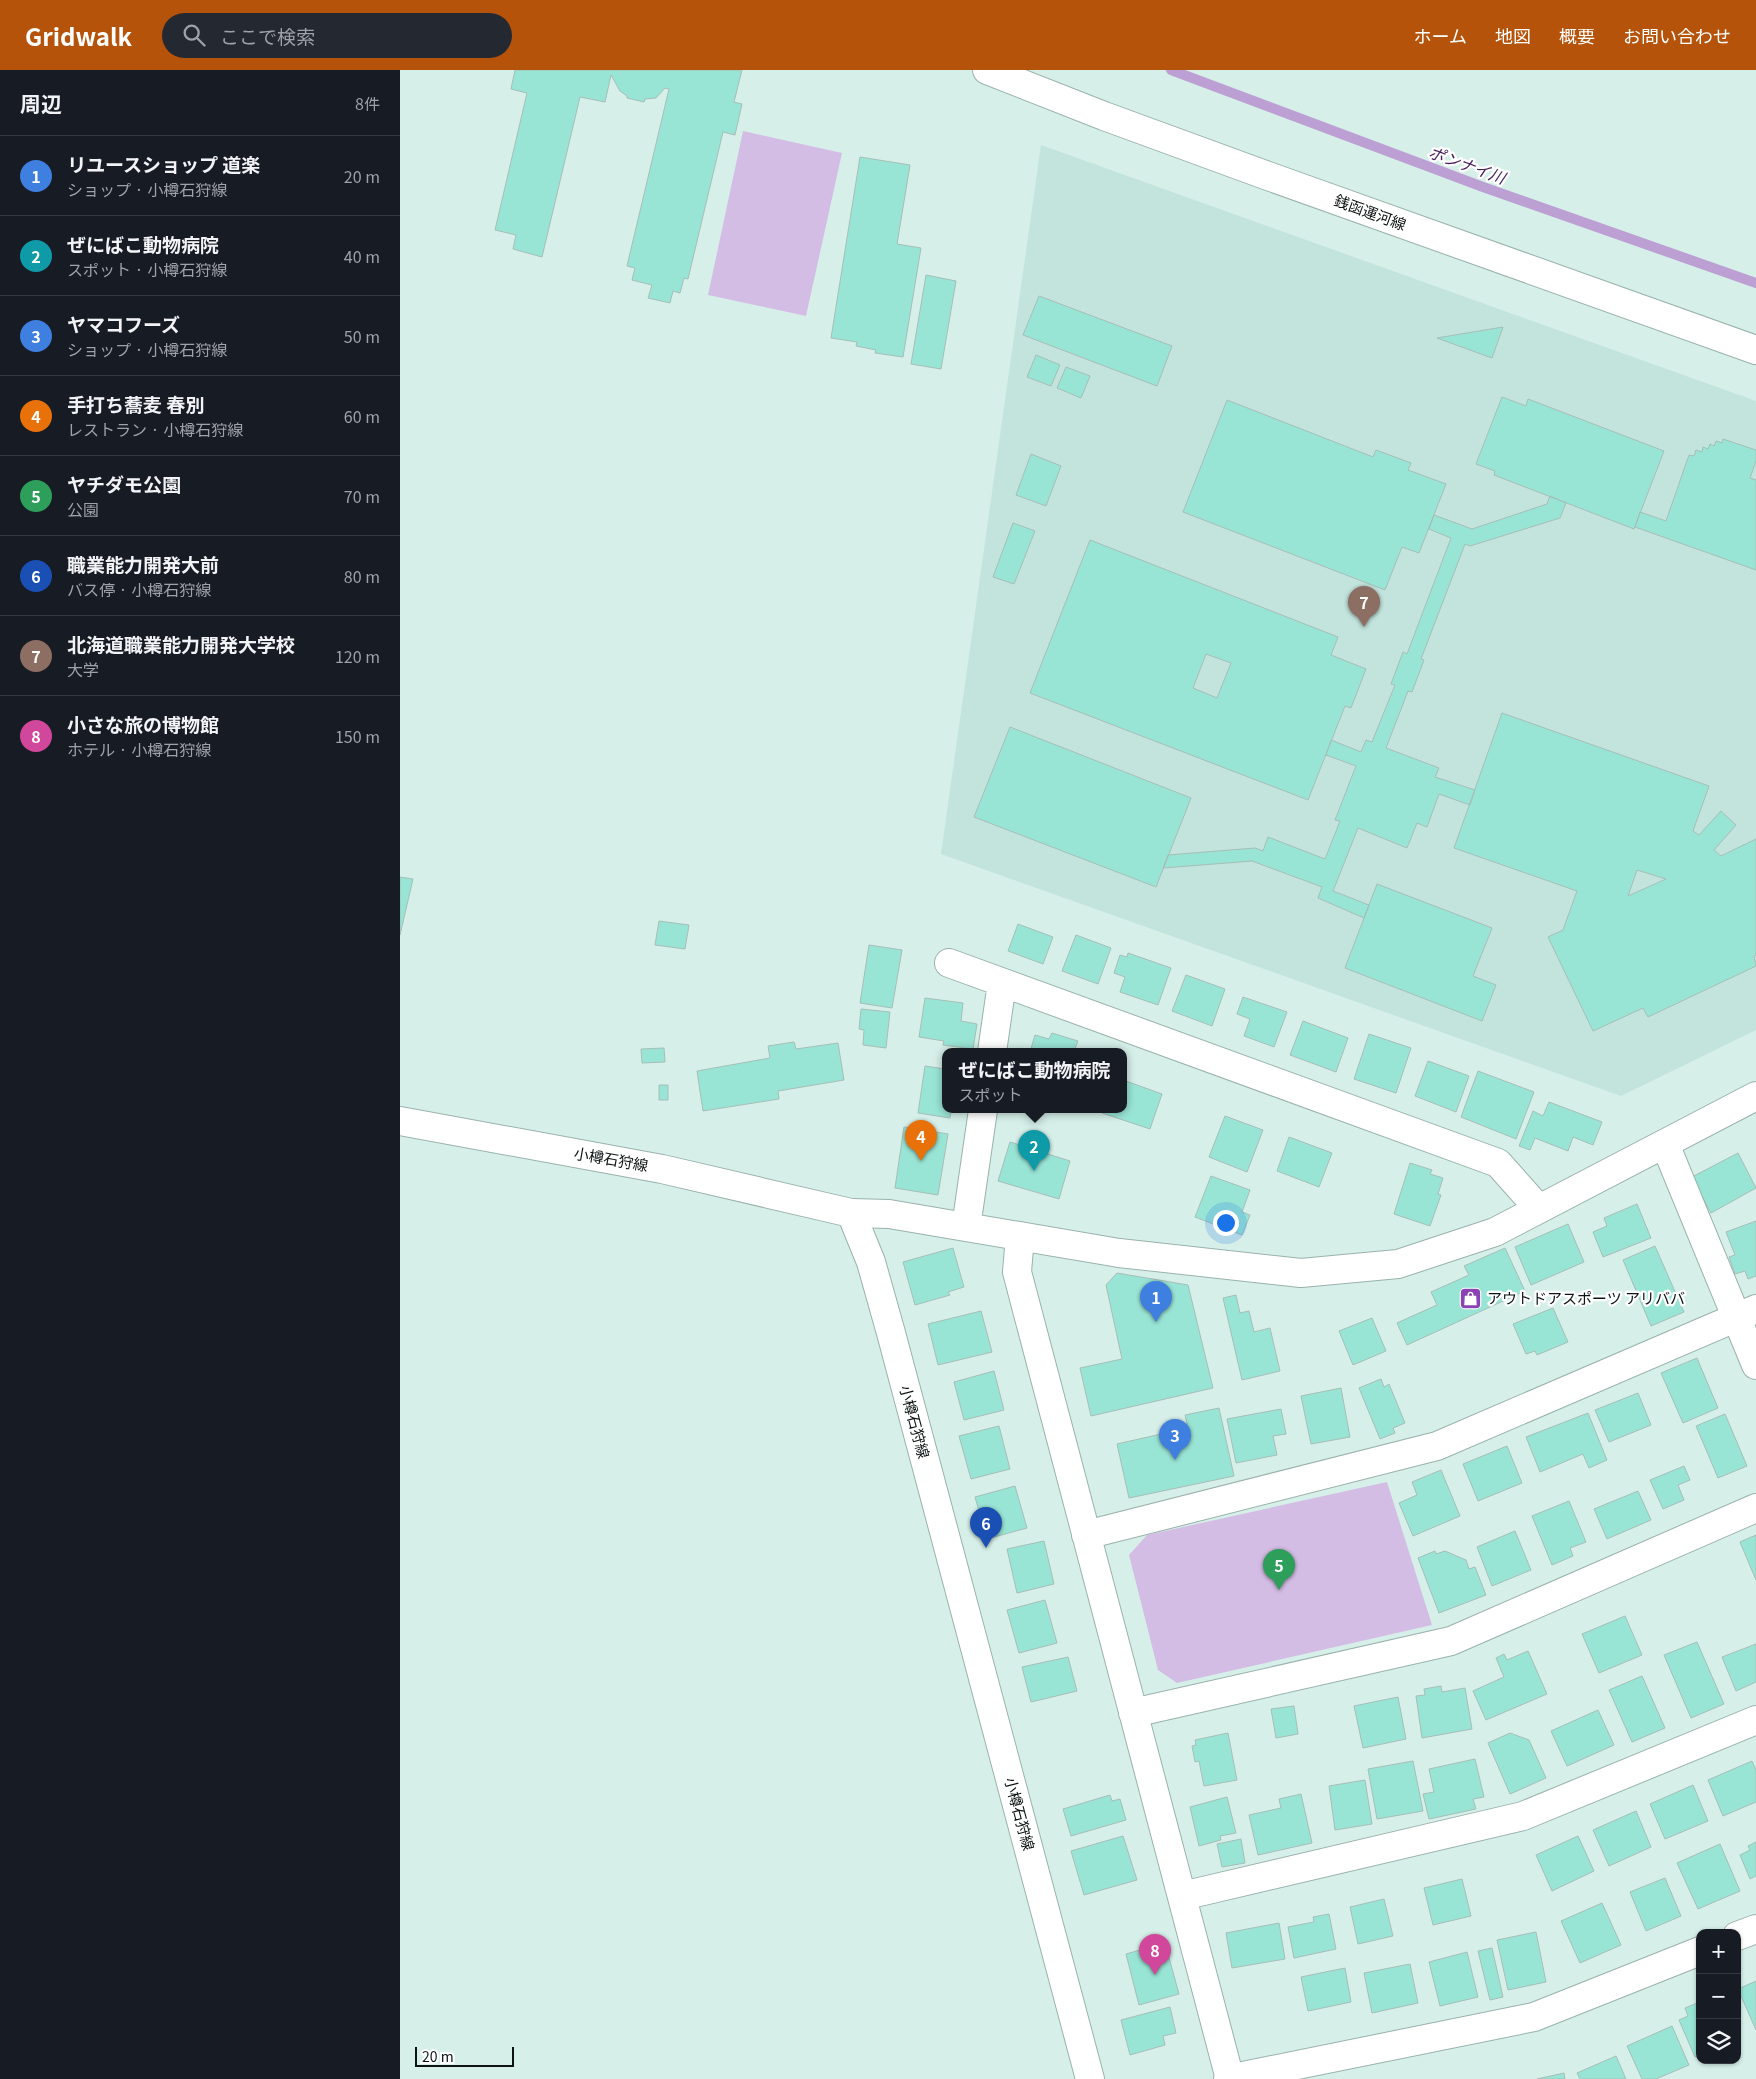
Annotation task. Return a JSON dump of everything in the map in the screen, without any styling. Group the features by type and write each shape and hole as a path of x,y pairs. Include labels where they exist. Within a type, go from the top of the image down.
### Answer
{"street":[{"name":"銭函運河線","path":"987,70 1095,113 1268,176 1756,350"},
{"path":"949,963 1498,1163 1539,1209"},
{"path":"993,1048 1002,983"},
{"path":"851,1212 889,1214 1119,1253 1301,1274 1398,1264 1495,1232 1756,1096"},
{"path":"966,1227 983,1113"},
{"name":"小樽石狩線","path":"400,1121 662,1169 851,1212 871,1262 1090,2079"},
{"path":"1664,1144 1746,1313 1756,1365"},
{"path":"1020,1236 1017,1272 1229,2079 1534,2017 1696,1953"},
{"path":"1086,1535 1436,1446 1746,1313"},
{"path":"1133,1713 1451,1641 1756,1508"},
{"path":"1182,1896 1523,1816 1756,1720"},
{"path":"1741,1934 1756,1928"}],"shaded area":[{"path":"743,131 842,153 806,316 708,295"},
{"path":"1041,145 1756,401 1756,1030 1621,1096 941,854"},
{"path":"1387,1482 1432,1625 1177,1683 1158,1670 1129,1555 1147,1535"}],"building":[{"path":"515,70 742,70 734,102 742,104 735,135 723,132 688,279 684,278 680,293 673,291 670,303 648,298 652,285 632,280 635,268 627,266 669,89 665,88 656,98 645,99 644,102 627,98 620,91 611,75 605,102 580,97 542,257 513,249 516,235 495,230 527,93 511,89"},
{"path":"860,157 910,165 897,244 921,248 903,357 875,353 876,350 856,346 857,342 831,338"},
{"path":"926,275 956,281 941,369 911,364"},
{"path":"1039,296 1172,346 1157,386 1023,335"},
{"path":"1503,327 1492,358 1437,338"},
{"path":"1036,355 1060,365 1051,386 1027,377"},
{"path":"1066,367 1090,376 1081,398 1057,388"},
{"path":"1502,397 1526,406 1528,399 1664,451 1634,529 1494,475 1495,471 1476,464"},
{"path":"1227,400 1373,457 1376,450 1411,463 1408,470 1446,484 1419,553 1402,547 1385,590 1183,512"},
{"path":"1723,439 1756,450 1756,461 1750,478 1756,480 1756,570 1635,527 1640,512 1666,521 1689,455 1694,456 1696,450 1702,452 1703,447 1708,449 1710,444 1714,446 1716,441 1722,443"},
{"path":"1031,454 1061,466 1046,506 1016,495"},
{"path":"1550,496 1566,503 1560,518 1470,546 1465,544 1421,659 1424,660 1412,692 1408,691 1386,748 1439,768 1435,777 1475,790 1470,805 1439,794 1427,827 1417,823 1407,848 1358,828 1333,891 1369,905 1364,918 1318,898 1322,887 1252,861 1163,868 1168,855 1255,848 1263,851 1268,837 1325,859 1340,821 1335,820 1356,766 1326,755 1331,740 1361,752 1366,740 1372,742 1395,685 1391,684 1403,652 1407,654 1451,538 1429,529 1434,515 1472,529 1547,504"},
{"path":"1013,523 1035,531 1014,584 993,577"},
{"path":"1090,540 1338,637 1331,655 1366,669 1351,708 1345,706 1308,800 1030,693","holes":["1206,654 1231,663 1217,698 1193,688"]},
{"path":"1502,713 1709,786 1693,831 1699,835 1721,811 1736,825 1714,850 1721,856 1756,839 1756,955 1754,956 1756,966 1648,1017 1643,1008 1593,1031 1548,937 1563,930 1577,891 1454,848","holes":["1637,870 1666,879 1628,896"]},
{"path":"1010,727 1191,798 1156,887 974,817"},
{"path":"400,877 413,879 400,935"},
{"path":"1377,884 1492,928 1473,976 1496,985 1482,1021 1345,968"},
{"path":"659,921 689,925 685,949 655,945"},
{"path":"1018,924 1053,937 1043,964 1008,951"},
{"path":"1076,935 1111,948 1098,984 1062,971"},
{"path":"869,945 902,950 892,1008 860,1003"},
{"path":"1128,953 1171,968 1158,1005 1120,992 1125,977 1114,973 1120,955 1127,957"},
{"path":"1186,975 1225,989 1212,1026 1172,1011"},
{"path":"1243,997 1287,1012 1274,1047 1244,1036 1250,1019 1237,1014"},
{"path":"925,998 963,1003 961,1021 977,1024 973,1048 943,1045 944,1041 919,1037"},
{"path":"861,1009 890,1012 886,1048 863,1045 864,1030 859,1029"},
{"path":"1303,1021 1348,1038 1336,1072 1290,1055"},
{"path":"1052,1033 1078,1041 1075,1048 1031,1048 1035,1035 1049,1039"},
{"path":"1369,1034 1411,1048 1396,1093 1354,1079"},
{"path":"794,1042 796,1049 838,1043 844,1080 778,1091 779,1099 703,1111 697,1071 770,1058 768,1046"},
{"path":"664,1048 665,1062 642,1063 641,1049"},
{"path":"1428,1061 1469,1076 1456,1112 1415,1096"},
{"path":"925,1066 942,1069 942,1113 951,1113 950,1118 918,1113"},
{"path":"1478,1071 1534,1092 1516,1139 1461,1117"},
{"path":"1127,1081 1162,1094 1150,1129 1102,1113 1127,1113"},
{"path":"659,1085 668,1085 668,1100 659,1100"},
{"path":"1549,1102 1602,1122 1593,1145 1573,1137 1568,1151 1535,1138 1530,1150 1519,1146 1533,1111 1543,1116"},
{"path":"1225,1116 1263,1130 1247,1172 1209,1157"},
{"path":"904,1127 948,1134 938,1195 895,1188"},
{"path":"1289,1137 1332,1153 1319,1187 1277,1171"},
{"path":"1010,1142 1070,1161 1059,1199 998,1181"},
{"path":"1738,1153 1756,1188 1711,1213 1692,1177"},
{"path":"1410,1163 1432,1170 1430,1174 1443,1178 1438,1194 1441,1195 1430,1226 1394,1214"},
{"path":"1211,1176 1250,1190 1242,1212 1250,1215 1242,1235 1195,1217"},
{"path":"1637,1204 1651,1238 1603,1257 1593,1232 1607,1226 1604,1218"},
{"path":"1756,1221 1756,1276 1748,1279 1745,1271 1735,1274 1729,1257 1735,1255 1726,1232"},
{"path":"1568,1224 1584,1262 1531,1285 1515,1247"},
{"path":"1655,1246 1684,1312 1651,1326 1623,1260"},
{"path":"953,1248 964,1287 948,1292 950,1295 915,1305 903,1262"},
{"name":"アウトドアスポーツ アリババ","path":"1505,1248 1525,1291 1407,1345 1397,1323 1437,1305 1431,1292 1469,1275 1464,1266"},
{"path":"1117,1273 1188,1285 1213,1388 1091,1416 1080,1368 1122,1359 1106,1285"},
{"path":"1236,1295 1240,1313 1249,1311 1254,1332 1270,1328 1280,1371 1242,1380 1223,1298"},
{"path":"1553,1308 1568,1342 1537,1355 1535,1351 1526,1354 1513,1324"},
{"path":"981,1311 992,1352 938,1365 928,1324"},
{"path":"1372,1318 1386,1351 1353,1365 1339,1331"},
{"path":"1697,1358 1718,1408 1683,1423 1661,1373"},
{"path":"994,1371 1004,1410 964,1420 954,1382"},
{"path":"1381,1379 1384,1387 1389,1384 1405,1423 1393,1428 1395,1433 1380,1439 1359,1388"},
{"path":"1341,1388 1350,1437 1311,1444 1301,1396"},
{"path":"1638,1393 1651,1425 1609,1442 1595,1410"},
{"path":"1219,1408 1234,1476 1129,1498 1117,1444 1188,1428 1185,1415"},
{"path":"1281,1409 1286,1434 1273,1436 1277,1455 1236,1463 1227,1419"},
{"path":"1588,1413 1607,1460 1589,1468 1583,1454 1540,1472 1526,1437"},
{"path":"1725,1414 1747,1466 1718,1478 1696,1426"},
{"path":"999,1426 1010,1469 971,1479 959,1436"},
{"path":"1507,1446 1522,1483 1478,1501 1463,1464"},
{"path":"1684,1466 1690,1480 1678,1485 1684,1500 1663,1509 1650,1480"},
{"path":"1441,1470 1460,1516 1413,1536 1399,1503 1417,1495 1412,1482"},
{"path":"1015,1486 1027,1528 987,1539 975,1497"},
{"path":"1638,1491 1651,1520 1607,1539 1594,1509"},
{"path":"1569,1501 1586,1542 1570,1548 1573,1556 1552,1565 1532,1516"},
{"path":"1515,1531 1531,1570 1492,1586 1477,1547"},
{"path":"1756,1535 1756,1580 1740,1542"},
{"path":"1044,1541 1054,1584 1017,1593 1007,1549"},
{"path":"1435,1551 1436,1554 1445,1551 1466,1560 1469,1569 1475,1567 1486,1595 1439,1613 1418,1558"},
{"path":"1045,1600 1057,1643 1019,1653 1007,1610"},
{"path":"1625,1616 1642,1655 1599,1673 1582,1634"},
{"path":"1697,1642 1724,1704 1691,1718 1664,1655"},
{"path":"1756,1644 1756,1682 1736,1691 1722,1657"},
{"path":"1528,1651 1547,1694 1486,1720 1473,1691 1504,1677 1496,1658 1504,1654 1507,1660"},
{"path":"1068,1657 1077,1691 1031,1702 1022,1667"},
{"path":"1642,1676 1665,1728 1632,1742 1609,1690"},
{"path":"1441,1686 1442,1692 1465,1688 1472,1729 1422,1738 1416,1696 1425,1695 1424,1689"},
{"path":"1398,1697 1406,1739 1363,1748 1354,1706"},
{"path":"1294,1706 1298,1734 1276,1738 1271,1709"},
{"path":"1598,1710 1614,1745 1567,1766 1551,1731"},
{"path":"1228,1733 1237,1780 1204,1786 1199,1761 1195,1762 1192,1746 1196,1745 1195,1740"},
{"path":"1510,1733 1529,1740 1546,1778 1510,1794 1488,1743"},
{"path":"1475,1759 1484,1797 1473,1799 1476,1809 1429,1819 1423,1794 1434,1792 1429,1769"},
{"path":"1413,1761 1423,1811 1377,1819 1368,1769"},
{"path":"1752,1761 1756,1770 1756,1802 1723,1816 1708,1780"},
{"path":"1365,1780 1372,1824 1335,1830 1329,1786"},
{"path":"1693,1785 1708,1821 1665,1839 1650,1804"},
{"path":"1301,1794 1312,1843 1258,1855 1249,1815 1281,1808 1279,1799"},
{"path":"1110,1795 1112,1801 1120,1799 1126,1820 1071,1836 1063,1809"},
{"path":"1227,1797 1236,1833 1220,1836 1221,1840 1199,1846 1190,1807"},
{"path":"1636,1811 1651,1847 1609,1866 1593,1830"},
{"path":"1123,1836 1137,1880 1084,1895 1071,1851"},
{"path":"1578,1836 1594,1871 1552,1891 1536,1855"},
{"path":"1241,1839 1245,1863 1222,1867 1217,1844"},
{"path":"1756,1842 1756,1876 1750,1879 1740,1855 1750,1850 1748,1846"},
{"path":"1720,1844 1740,1891 1698,1909 1677,1863"},
{"path":"1665,1878 1681,1916 1646,1931 1630,1892"},
{"path":"1462,1879 1471,1916 1433,1925 1424,1888"},
{"path":"1384,1899 1393,1936 1358,1944 1350,1907"},
{"path":"1602,1903 1621,1945 1580,1963 1561,1921"},
{"path":"1329,1914 1336,1949 1294,1958 1288,1927 1314,1922 1313,1917"},
{"path":"1279,1923 1285,1959 1232,1968 1226,1933"},
{"path":"1536,1932 1546,1982 1508,1990 1497,1940"},
{"path":"1165,1943 1179,1994 1139,2005 1126,1954"},
{"path":"1492,1948 1503,1997 1490,2000 1478,1951"},
{"path":"1467,1952 1478,1997 1440,2006 1429,1962"},
{"path":"1410,1964 1418,2003 1372,2013 1364,1973"},
{"path":"1345,1968 1351,2002 1308,2011 1301,1977"},
{"path":"1756,1981 1756,2030 1741,1996 1741,1988"},
{"path":"1696,2004 1695,2057 1679,2020 1688,2016 1685,2008"},
{"path":"1170,2007 1176,2033 1163,2036 1165,2045 1130,2055 1121,2020"},
{"path":"1672,2026 1689,2065 1656,2079 1642,2079 1627,2046"},
{"path":"1616,2056 1626,2079 1580,2079 1577,2073"},
{"path":"1564,2073 1565,2079 1537,2079"}],"waterway":[{"name":"ポンナイ川","path":"1171,70 1483,187 1756,283"}],"place":[{"name":"北海道職業能力開発大学校","path":"1364,627"},
{"name":"手打ち蕎麦 春別","path":"921,1161"},
{"name":"ぜにばこ動物病院","path":"1034,1171"},
{"name":"アウトドアスポーツ アリババ","path":"1471,1299"},
{"name":"リユースショップ 道楽","path":"1156,1322"},
{"name":"ヤマコフーズ","path":"1175,1460"},
{"name":"職業能力開発大前","path":"986,1548"},
{"name":"ヤチダモ公園","path":"1279,1590"},
{"name":"小さな旅の博物館","path":"1155,1975"}]}
